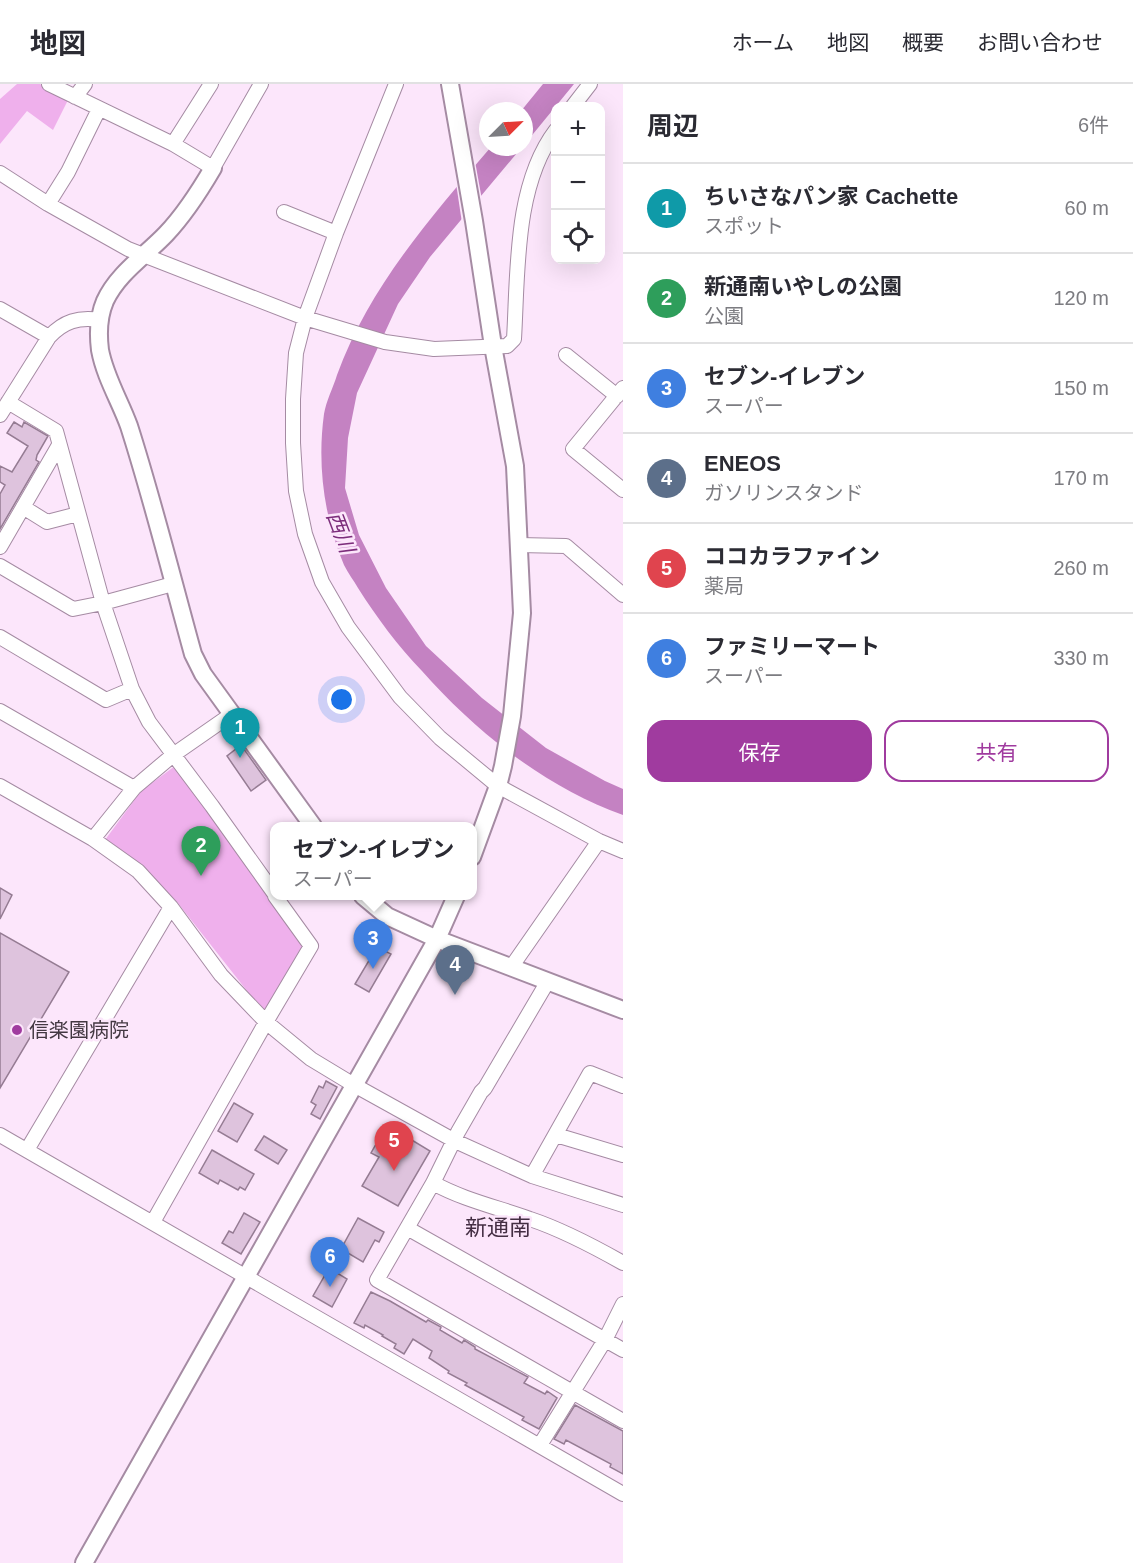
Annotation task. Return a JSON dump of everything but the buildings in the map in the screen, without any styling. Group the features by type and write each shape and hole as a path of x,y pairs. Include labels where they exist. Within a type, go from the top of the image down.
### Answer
{"street":[{"path":"49,84 173,144 213,168"},
{"path":"75,97 85,84"},
{"path":"261,84 194,201 146,255 122,274 112,286 104,303 100,320 100,349 128,425 193,654 203,674 310,822"},
{"path":"396,84 336,233 305,318 296,364 293,399 296,491 305,534 322,582 348,627 400,698 440,738 498,786 598,841 623,850"},
{"path":"450,84 515,466 522,613 512,716 503,766 477,843"},
{"path":"576,102 590,84"},
{"path":"173,144 205,86"},
{"path":"48,204 68,172 99,109"},
{"path":"0,172 48,204 128,249 305,318 385,342 434,349 507,346 514,339 525,206 535,168 551,138"},
{"path":"284,213 336,233"},
{"path":"0,309 44,334"},
{"path":"0,415 44,334 70,321 100,320"},
{"path":"566,356 620,392 573,449 623,490"},
{"path":"8,402 56,431 103,603 132,689 149,722 270,887"},
{"path":"0,547 59,445"},
{"path":"23,507 47,522 78,514"},
{"path":"519,545 566,546 623,595"},
{"path":"0,566 73,609 173,584"},
{"path":"0,637 106,700 132,689"},
{"path":"0,711 134,788"},
{"path":"93,839 134,788 173,755 232,714"},
{"path":"0,786 93,839 138,871 171,907 221,975 266,1022 310,1059 455,1141 532,1176 623,1205"},
{"path":"512,966 598,841"},
{"path":"153,1222 311,946 279,900"},
{"path":"368,900 387,916 437,939 623,1010"},
{"path":"84,1563 437,939 454,900"},
{"path":"27,1150 171,907"},
{"path":"548,981 481,1092 433,1183 377,1280 623,1421"},
{"path":"532,1176 590,1073 623,1086"},
{"path":"0,1135 623,1494"},
{"path":"556,1135 623,1155"},
{"path":"433,1183 471,1200 554,1227 623,1263"},
{"path":"407,1228 623,1350"},
{"path":"540,1445 605,1340 623,1304"}],"shaded area":[{"path":"17,84 40,84 69,98 53,130 27,111 0,144 0,99"},
{"path":"175,766 270,896 270,900 273,900 307,946 266,1015 177,902 105,840 141,791"}],"water":[{"path":"543,84 574,84 559,102 551,102 551,112 533,134 533,102 528,102"},
{"name":"西川","path":"483,156 514,156 430,257 398,304 357,393 348,438 345,488 359,535 386,588 426,646 482,698 546,748 623,789 623,815 566,789 539,773 489,736 443,694 380,621 344,565 331,529 324,491 321,452 324,414 328,399 350,343 366,312 404,254"}],"pier":[{"path":"475,161 482,200 462,223 456,183"}],"place":[{"name":"ちいさなパン家 Cachette","path":"240,758"},
{"name":"新通南いやしの公園","path":"201,876"},
{"name":"セブン-イレブン","path":"373,969"},
{"name":"ENEOS","path":"455,995"},
{"name":"信楽園病院","path":"17,1030"},
{"name":"ココカラファイン","path":"394,1171"},
{"name":"ファミリーマート","path":"330,1287"}],"district":[{"name":"新通南","path":"498,1227"}]}
